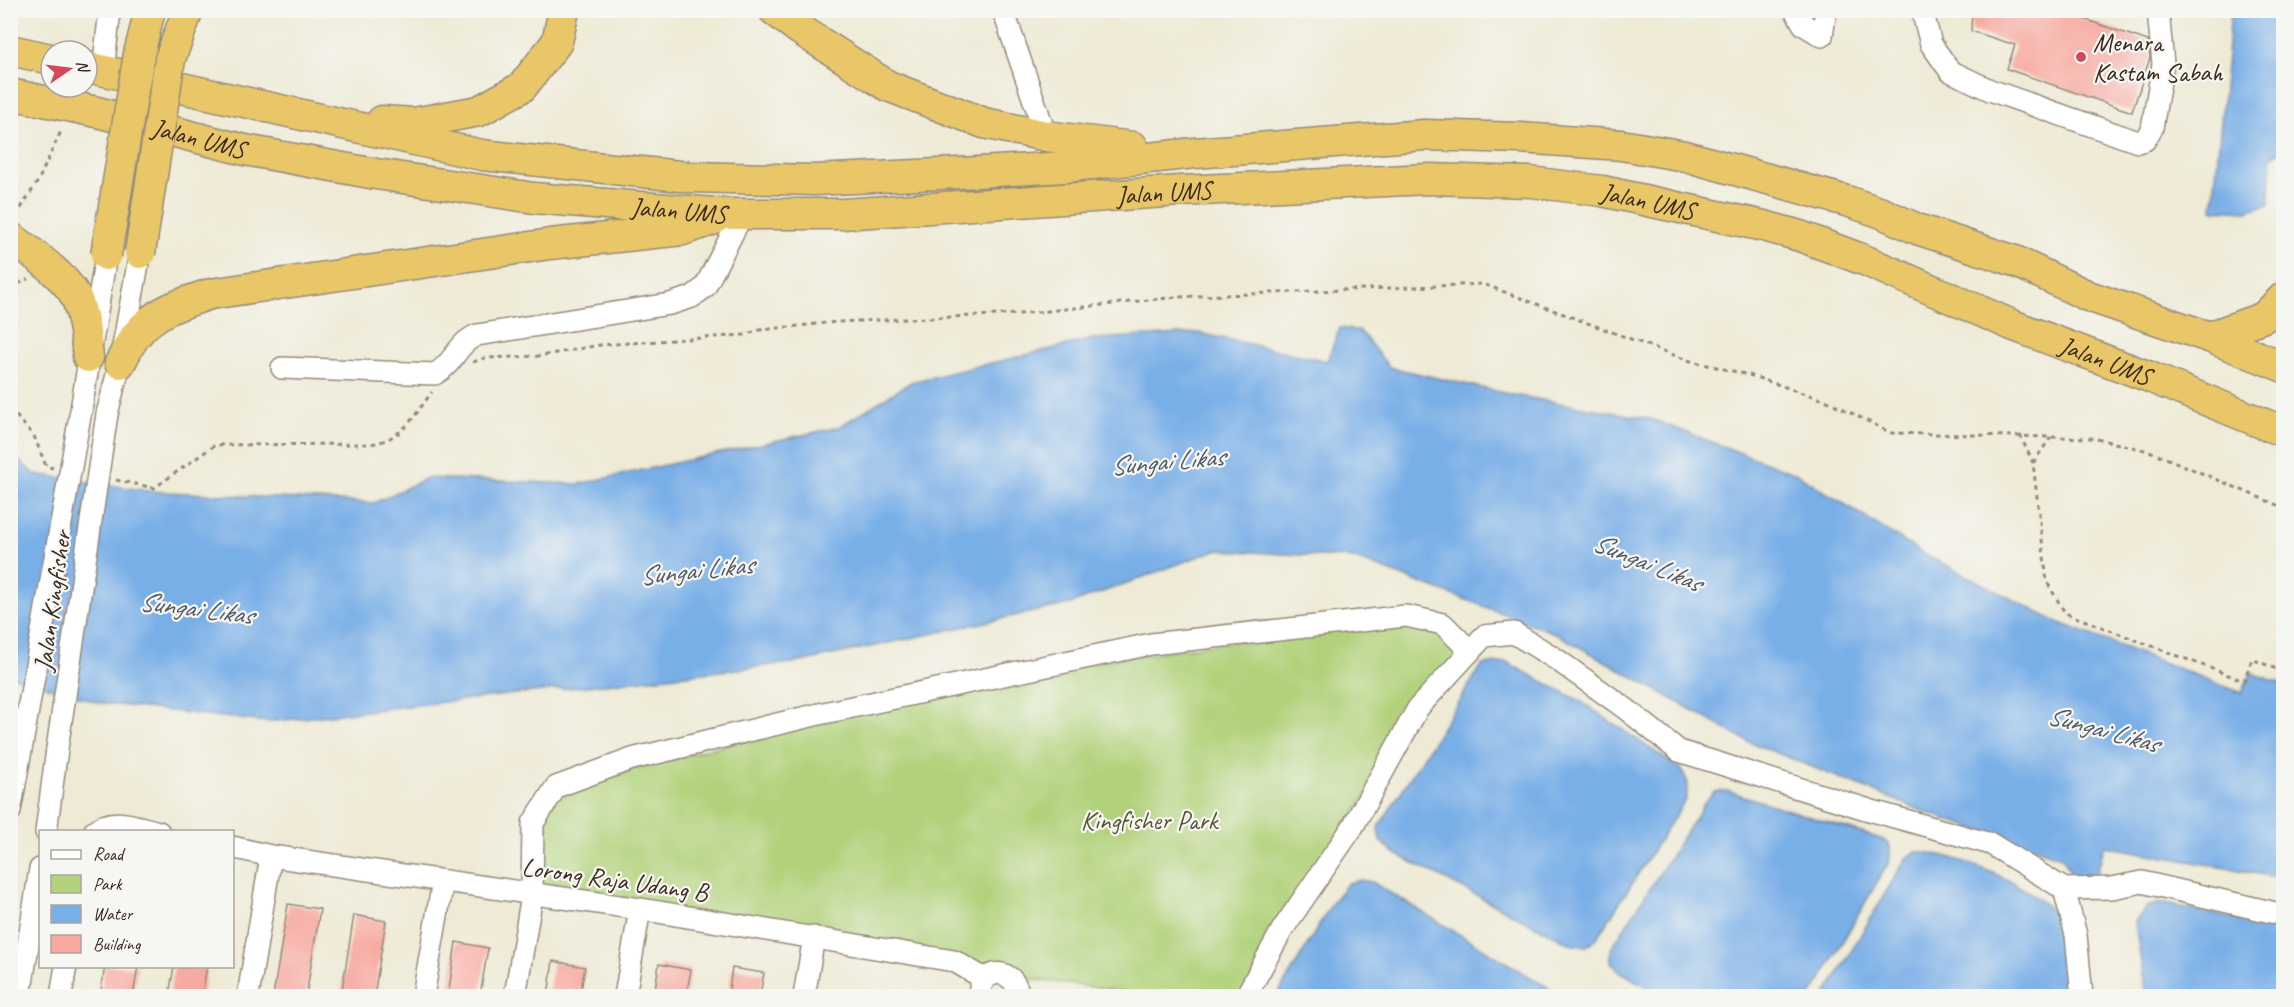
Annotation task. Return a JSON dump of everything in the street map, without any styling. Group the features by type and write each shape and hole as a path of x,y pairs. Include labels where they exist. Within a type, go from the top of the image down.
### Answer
{"highway":[{"path":"106,255 139,54 150,10"},
{"path":"140,253 170,59 188,10"},
{"path":"304,115 414,123 479,111 522,87 557,42 564,10"},
{"path":"774,10 796,27 888,86 984,123 1046,136 1195,153"},
{"path":"10,50 39,56"},
{"name":"Jalan UMS","path":"99,70 482,155 689,177 838,179 1065,167 1195,153 1424,135 1520,138 1621,145 1685,156 1768,177 1882,213 1917,229 2015,261 2088,296 2209,337 2283,368"},
{"name":"Jalan UMS","path":"10,94 245,150 420,181 534,198 734,214 842,214 1180,191 1428,179 1531,182 1602,191 1800,236 1864,260 2012,325 2147,376 2283,432"},
{"path":"120,363 137,334 153,320 170,307 210,294 550,244 683,230 734,214"},
{"path":"10,237 47,264 75,296 84,324 88,357"},
{"path":"2209,337 2265,317 2283,297"}],"street":[{"path":"99,53 110,10"},
{"path":"1004,10 1046,136"},
{"path":"1796,10 1804,25 1822,36 1826,10"},
{"path":"1922,10 1931,44 1950,71 1990,90 2138,142 2145,140 2152,128 2163,64 2158,10"},
{"path":"282,368 435,374 445,369 467,339 477,335 670,304 692,297 705,287 734,214"},
{"name":"Jalan Kingfisher","path":"46,830 107,414 120,363 140,253"},
{"name":"Jalan Kingfisher","path":"10,811 106,255"},
{"path":"515,996 531,895 533,823 556,787 632,759 819,714 1151,644 1406,616 1443,624 1469,650"},
{"path":"1246,996 1282,930 1352,828 1418,708 1484,636 1514,633 1556,659 1626,709 1679,751 1869,810 1991,844 2064,889 2112,888 2142,882 2283,915"},
{"path":"95,830 102,824 114,822 154,830"},
{"name":"Lorong Raja Udang B","path":"234,847 271,856 640,909 954,961 982,988"},
{"path":"248,996 271,856"},
{"path":"20,996 39,875"},
{"path":"423,996 443,881"},
{"path":"2064,889 2076,935 2082,996"},
{"path":"625,996 640,909"},
{"path":"804,996 814,937"},
{"path":"61,996 66,968"},
{"path":"982,988 996,973 1008,976 1017,984 1019,996"}],"path":[{"path":"10,225 38,181 72,107"},
{"path":"464,365 485,358 540,356 600,345 744,335 760,330 836,322 1019,314 1177,297 1483,284 1687,360 1749,375 1830,402 1891,433 2093,438 2149,450 2283,508"},
{"path":"111,479 154,488 215,445 370,444 387,441 404,429 435,389"},
{"path":"10,409 34,436 46,466 57,469"},
{"path":"2020,435 2033,463 2047,582 2065,613 2244,681 2252,659 2283,672"},
{"path":"2033,463 2051,436"}],"green space":[{"name":"Kingfisher Park","path":"1406,616 1469,650 1418,708 1246,996 1159,996 1008,976 954,961 532,895 533,823 556,787 1007,675"}],"water":[{"path":"2231,11 2279,11 2283,13 2283,151 2271,156 2270,204 2247,211 2213,209"},
{"name":"Sungai Likas","path":"1340,328 1360,331 1389,367 1513,395 1651,419 1797,474 1920,552 2055,621 2242,693 2251,673 2283,684 2283,878 2104,846 2095,882 2076,882 2062,857 1930,814 1747,741 1555,633 1353,558 1216,550 1070,604 800,662 267,722 100,703 15,677 11,678 10,453 35,474 149,491 374,503 427,478 579,484 839,427 911,382 1093,339 1199,333 1327,361"},
{"path":"1506,662 1580,701 1682,770 1688,783 1686,799 1597,938 1587,946 1573,945 1396,854 1380,841 1378,828 1482,665"},
{"path":"1728,791 1884,840 1890,846 1890,860 1811,996 1663,996 1619,971 1611,962 1611,949 1707,799 1714,792"},
{"path":"1916,852 1951,858 1996,874 2037,898 2052,911 2063,932 2076,996 1825,996 1906,858"},
{"path":"1361,880 1372,882 1549,988 1554,996 1277,996 1334,900 1348,883"},
{"path":"2160,903 2283,929 2283,996 2146,996 2135,922 2147,907"}],"building":[{"name":"Menara Kastam Sabah","path":"1972,10 2058,10 2148,41 2150,58 2132,112 2007,69 2015,45 1971,31"},
{"path":"288,904 320,909 306,996 273,996"},
{"path":"354,915 386,921 374,996 341,996"},
{"path":"456,942 488,948 480,996 448,996"},
{"path":"553,961 585,967 580,996 548,996"},
{"path":"659,964 691,970 686,996 654,996"},
{"path":"105,968 138,968 133,996 100,996"},
{"path":"174,968 207,968 202,996 169,996"},
{"path":"732,968 764,973 760,996 728,996"}],"place":[{"name":"Menara Kastam Sabah","path":"2081,57"}]}
